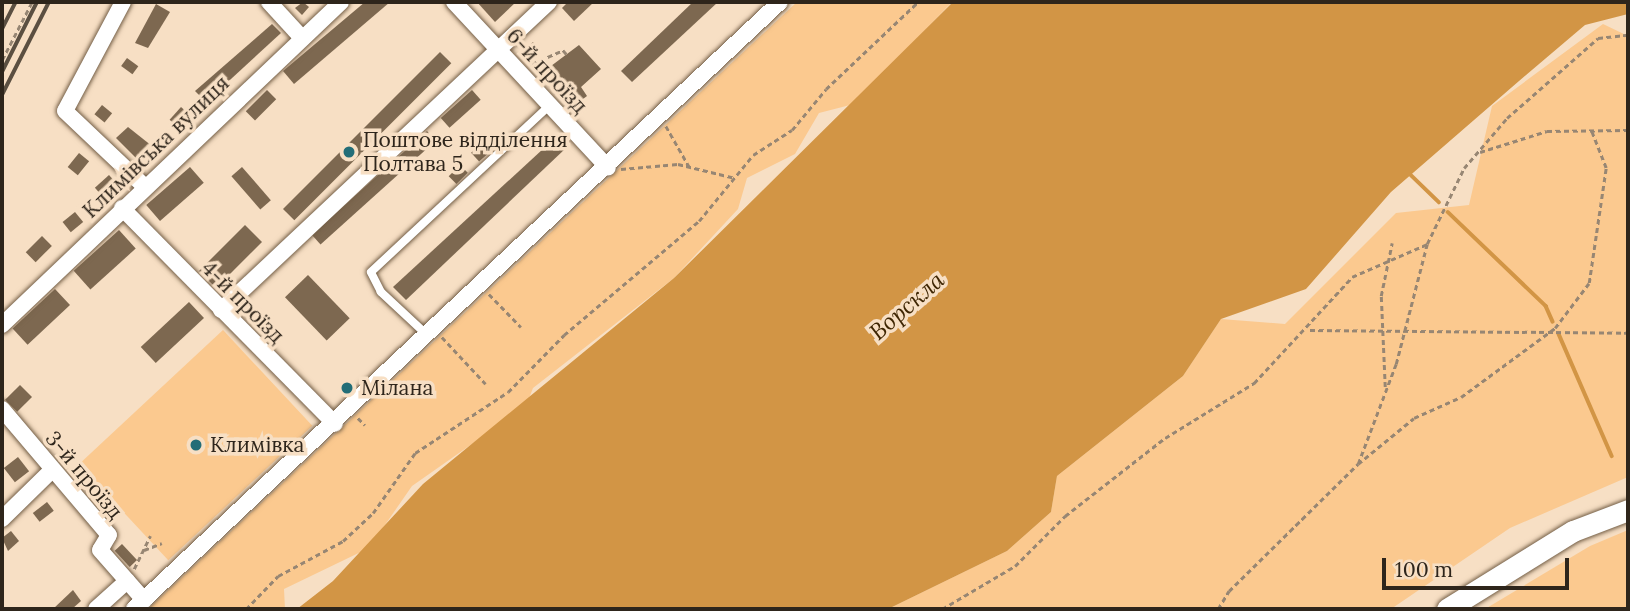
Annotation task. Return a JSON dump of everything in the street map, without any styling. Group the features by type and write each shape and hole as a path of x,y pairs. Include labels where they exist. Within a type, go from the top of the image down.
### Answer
{"main road":[{"path":"1447,609 1551,544 1628,510"}],"street":[{"path":"123,2 65,111 144,186"},
{"path":"269,2 302,38"},
{"name":"Климівська вулиця","path":"2,325 144,186 341,2"},
{"name":"6-й проїзд","path":"454,2 608,169"},
{"path":"221,310 549,2"},
{"path":"139,605 434,335 780,2"},
{"name":"4-й проїзд","path":"122,208 335,424"},
{"name":"3-й проїзд","path":"2,409 110,535 100,550 127,581 139,605"},
{"path":"2,519 52,470"},
{"path":"96,609 127,581"}],"lane":[{"path":"434,335 381,292 372,272 550,105"}],"path":[{"path":"2,60 32,2"},
{"path":"246,609 278,576 343,541 373,513 415,453 508,392 564,335 724,198 734,178 753,155 793,130 826,89 918,2"},
{"path":"1358,464 1406,332 1427,244 1476,153 1547,77 1598,38 1628,36"},
{"path":"521,73 550,54 563,50 568,55"},
{"path":"661,117 690,168"},
{"path":"1218,609 1358,464 1414,418 1461,397 1555,328 1589,283 1606,168 1591,130"},
{"path":"1476,153 1547,131 1628,130"},
{"path":"608,169 690,168 734,178"},
{"path":"1385,390 1382,329 1392,243"},
{"path":"942,609 1015,566 1065,516 1165,438 1254,383 1309,330 1352,276 1427,244"},
{"path":"484,289 521,327"},
{"path":"1309,330 1382,329 1406,332 1555,328 1628,333"},
{"path":"434,335 486,384"},
{"path":"397,384 405,393"},
{"path":"356,416 365,425"},
{"path":"127,581 150,536"},
{"path":"144,550 162,543"}],"shaded area":[{"path":"797,2 952,2 854,104 819,113 795,154 747,178 738,209 674,278 533,388 526,406 412,486 369,548 284,589 285,609 148,609"},
{"path":"1603,24 1628,36 1628,477 1510,528 1391,609 888,609 1007,551 1051,512 1057,476 1183,376 1221,319 1285,324 1396,213 1469,205 1492,106"},
{"name":"Климівка","path":"223,330 312,426 168,560 79,464"},
{"path":"1628,530 1628,609 1485,609 1590,546"}],"water":[{"name":"Ворскла","path":"953,2 1628,2 1628,14 1585,25 1519,81 1391,192 1306,289 1221,319 1183,376 1057,476 1051,512 1007,551 888,609 297,609 333,581 423,484 674,278"}],"building":[{"path":"303,2 309,7 302,15 295,8"},
{"path":"365,2 390,2 294,84 283,71"},
{"path":"477,2 516,2 495,22"},
{"path":"568,2 594,2 574,21 562,8"},
{"path":"693,2 718,2 632,82 621,71"},
{"path":"156,4 170,12 148,48 135,43"},
{"path":"272,24 281,33 206,102 195,91"},
{"path":"533,42 540,50 530,59 522,51"},
{"path":"579,45 601,69 581,87 587,96 571,108 543,72"},
{"path":"440,52 451,63 294,220 283,209"},
{"path":"127,58 138,66 132,74 121,66"},
{"path":"267,90 276,99 255,120 246,111"},
{"path":"472,90 481,100 449,128 441,118"},
{"path":"102,105 112,113 105,123 94,114"},
{"path":"181,107 192,117 181,130 170,120"},
{"path":"128,127 157,150 143,165 116,138"},
{"path":"427,131 436,141 321,244 312,235"},
{"path":"556,137 566,148 406,300 393,287"},
{"path":"483,142 491,151 479,162 471,153"},
{"path":"79,153 89,161 78,175 68,167"},
{"path":"460,165 468,173 456,184 449,176"},
{"path":"190,167 204,183 160,221 146,205"},
{"path":"242,167 271,200 260,209 231,176"},
{"path":"109,175 117,184 103,197 95,188"},
{"path":"75,212 83,222 71,232 63,222"},
{"path":"245,225 262,242 216,288 199,271"},
{"path":"119,230 136,249 90,289 74,271"},
{"path":"42,236 52,246 36,262 26,252"},
{"path":"308,275 350,318 327,340 285,297"},
{"path":"55,289 70,305 28,345 13,329"},
{"path":"189,302 204,318 156,363 141,347"},
{"path":"20,385 32,397 17,412 5,400"},
{"path":"18,457 29,471 15,482 4,468"},
{"path":"47,502 54,511 40,522 33,513"},
{"path":"11,531 19,541 8,551 2,538"},
{"path":"122,544 137,560 130,567 115,551"},
{"path":"73,590 81,601 72,609 53,609"}],"waterway":[{"path":"1411,175 1439,202"},
{"path":"1448,212 1546,306 1553,322"},
{"path":"1559,334 1612,456"}],"railway":[{"path":"2,29 16,2"},
{"path":"2,72 37,2"},
{"path":"2,95 49,2"}],"place":[{"name":"Поштове відділення Полтава 5","path":"349,152"},
{"name":"Мілана","path":"347,388"},
{"name":"Климівка","path":"196,445"}]}
